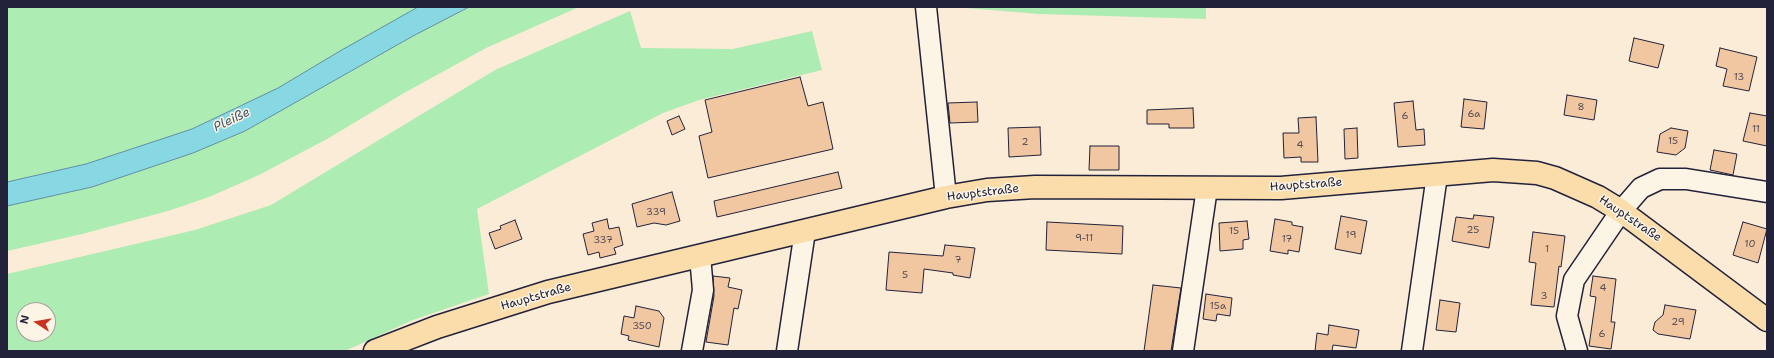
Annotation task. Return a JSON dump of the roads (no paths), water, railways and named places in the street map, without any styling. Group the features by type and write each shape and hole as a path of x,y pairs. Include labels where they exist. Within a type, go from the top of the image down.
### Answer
{"main road":[{"name":"Hauptstraße","path":"376,351 437,327 548,292 946,197 987,190 1035,187 1281,188 1493,170 1537,173 1555,178 1598,197 1621,211 1767,320"}],"street":[{"path":"926,7 946,197"},
{"path":"1412,351 1437,175"},
{"path":"1577,351 1567,316 1574,280 1621,211 1641,188 1660,179 1686,179 1767,192"},
{"path":"1183,351 1207,188"},
{"path":"786,351 805,231"},
{"path":"692,351 703,290 700,256"}],"water":[{"name":"Pleiße","path":"418,7 469,7 413,36 245,131 193,153 92,187 7,206 7,182 86,164 192,129 278,88"}]}
